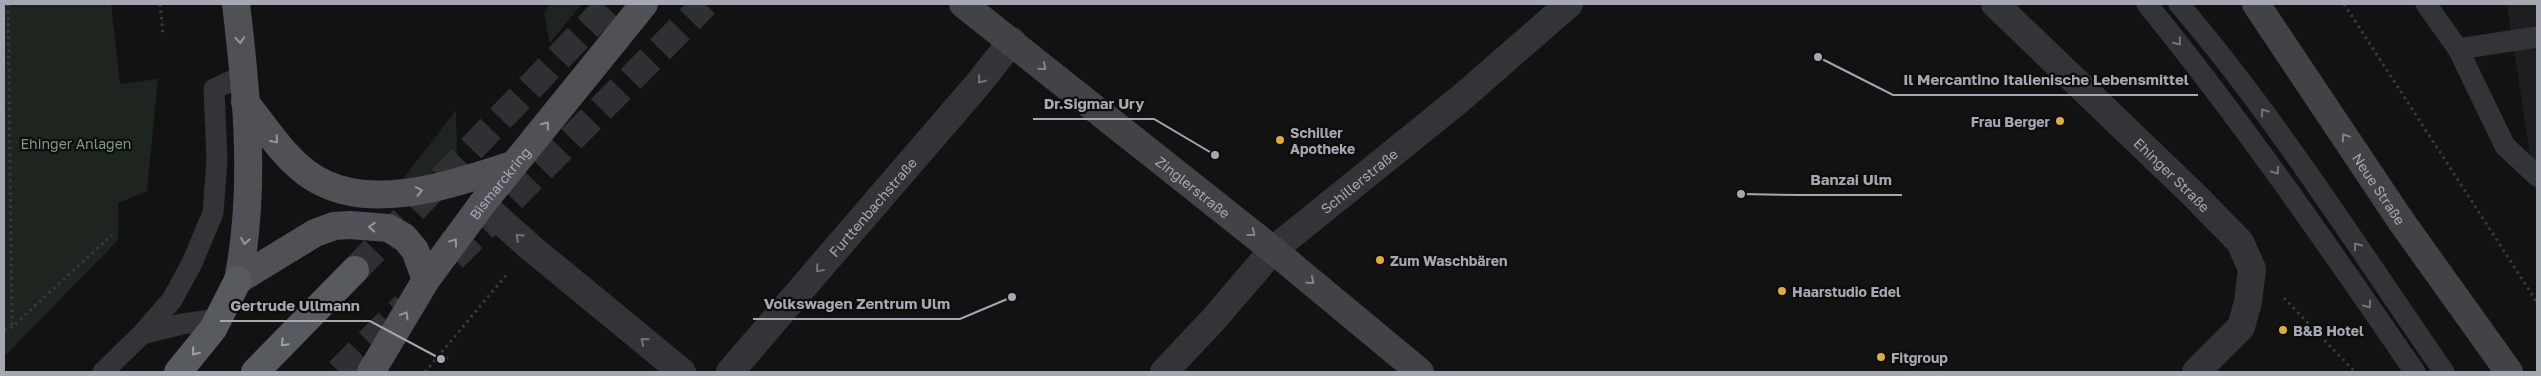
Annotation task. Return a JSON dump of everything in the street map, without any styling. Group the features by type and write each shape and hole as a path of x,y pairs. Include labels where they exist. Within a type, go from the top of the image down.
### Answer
{"highway":[{"path":"255,372 355,270"},
{"path":"178,372 218,319 238,280"}],"main road":[{"path":"236,4 244,89 249,202 246,238 238,280"},
{"name":"Bismarckring","path":"371,372 426,280 482,204 644,4"},
{"name":"Zinglerstraße","path":"963,4 1273,250 1420,372"},
{"name":"Neue Straße","path":"2256,4 2401,221 2509,372"},
{"path":"244,89 290,157 313,178 339,188 386,195 413,193 444,186 513,165"},
{"path":"2401,221 2485,372"},
{"path":"238,280 314,233 334,226 388,228 404,237 415,250 426,280"}],"street":[{"name":"Schillerstraße","path":"1164,372 1213,320 1273,250 1460,99 1569,4"},
{"name":"Ehinger Straße","path":"1995,4 2240,242 2252,269"},
{"name":"Furttenbachstraße","path":"730,372 1012,42"},
{"path":"482,204 530,247 682,372"},
{"path":"2196,372 2241,326 2248,302 2252,269"}],"lane":[{"path":"2147,4 2212,84 2274,169 2415,372"},
{"path":"2179,4 2220,52 2289,147 2444,372"},
{"path":"2426,4 2458,49 2505,146 2537,176"},
{"path":"2458,49 2537,37"},
{"path":"104,372 142,334 172,300 192,263 213,213 217,160 214,89 244,89"},
{"path":"142,334 182,324 218,319"}],"path":[{"path":"8,4 12,327"},
{"path":"160,4 163,34"},
{"path":"2344,4 2537,302"},
{"path":"4,330 12,327 112,235"},
{"path":"424,372 530,247"},
{"path":"2252,269 2291,305 2355,372"},
{"path":"441,353 448,360"}],"shaded area":[{"path":"2507,4 2537,4 2537,201"}],"green space":[{"name":"Ehinger Anlagen","path":"4,4 111,4 120,84 158,79 147,191 118,203 118,240 4,357"},
{"path":"550,4 582,4 550,43 544,13"},
{"path":"456,110 457,157 427,176 400,183"}],"tunnel":[{"path":"355,270 610,4"},
{"path":"453,258 705,4"},
{"path":"339,372 405,306"}],"place":[{"name":"Il Mercantino Italienische Lebensmittel","path":"1818,57"},
{"name":"Frau Berger","path":"2060,121"},
{"name":"Schiller Apotheke","path":"1280,140"},
{"name":"Dr.Sigmar Ury","path":"1215,155"},
{"name":"Banzai Ulm","path":"1741,194"},
{"name":"Zum Waschbären","path":"1380,260"},
{"name":"Haarstudio Edel","path":"1782,291"},
{"name":"Volkswagen Zentrum Ulm","path":"1012,297"},
{"name":"B&B Hotel","path":"2283,330"},
{"name":"Fitgroup","path":"1881,357"},
{"name":"Gertrude Ullmann","path":"441,359"}]}
